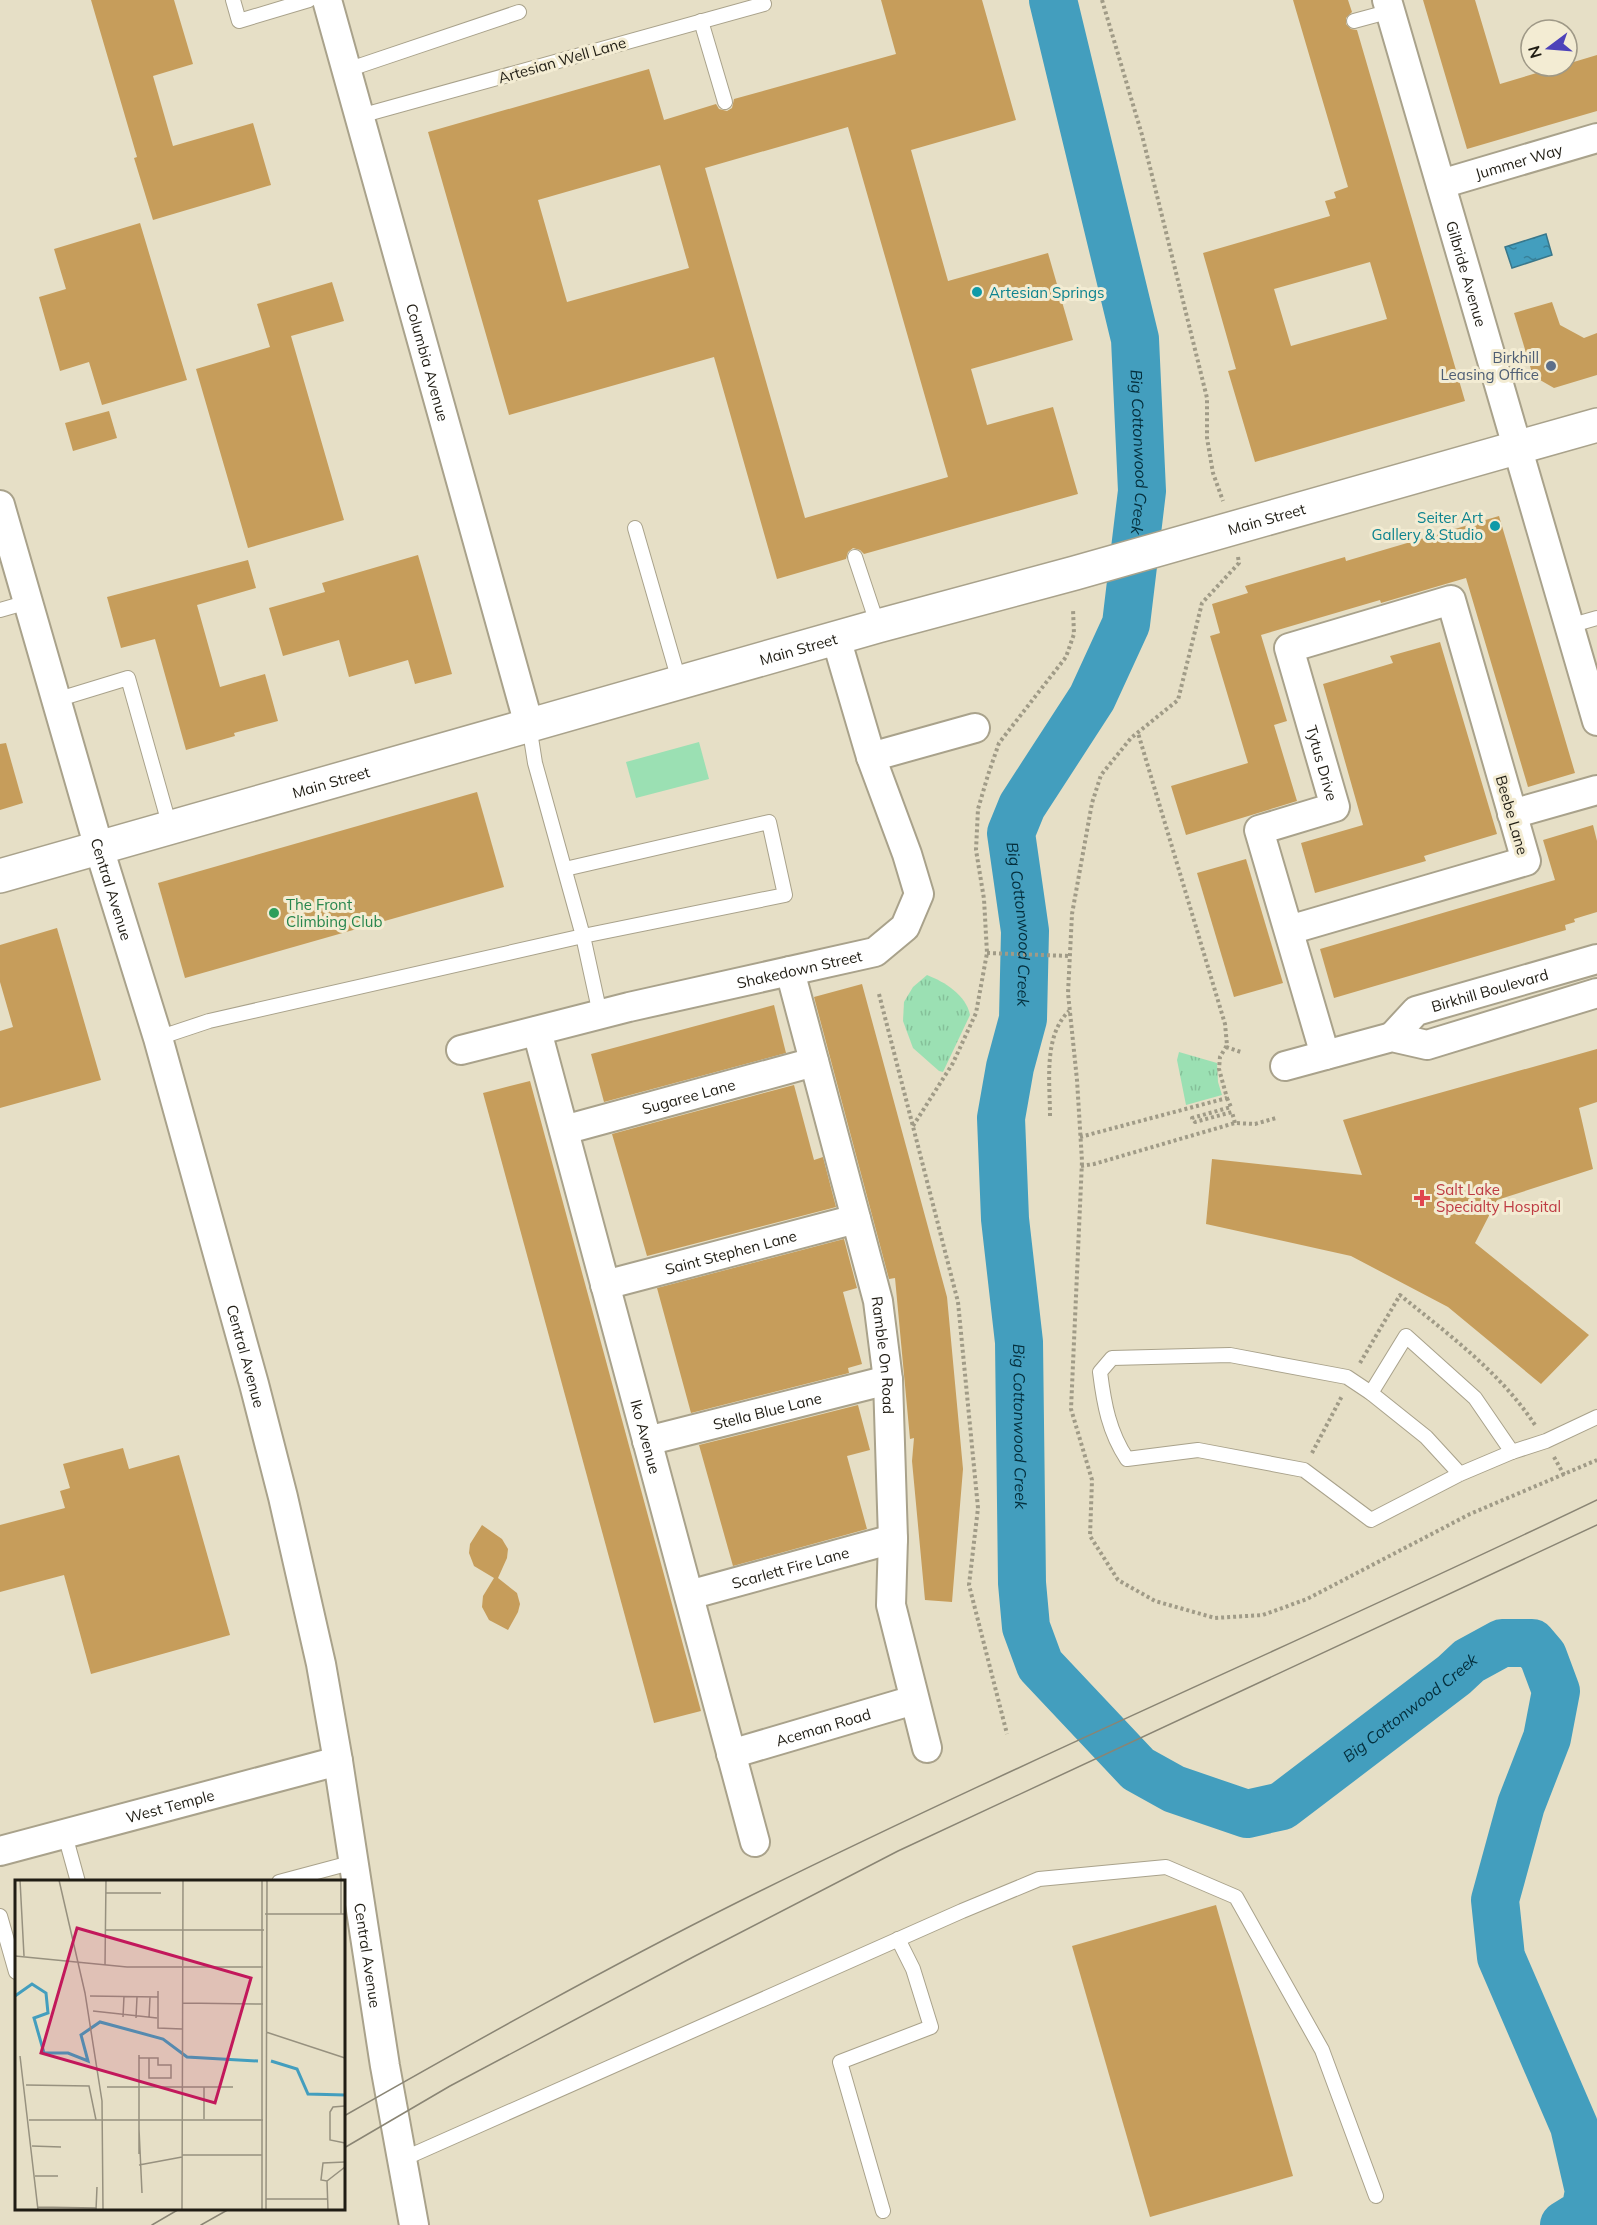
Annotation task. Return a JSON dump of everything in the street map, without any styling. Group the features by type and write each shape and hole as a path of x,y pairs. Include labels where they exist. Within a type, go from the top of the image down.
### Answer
{"street":[{"name":"Columbia Avenue","path":"327,0 528,725"},
{"name":"Gilbride Avenue","path":"1389,6 1569,626 1595,705"},
{"name":"Jummer Way","path":"1441,184 1597,138"},
{"name":"Main Street","path":"0,876 878,626 1075,573 1597,425"},
{"name":"Central Avenue","path":"0,505 99,848 158,1038 283,1497 321,1664 385,2066 414,2225"},
{"name":"Beebe Lane","path":"1289,930 1526,861 1451,600"},
{"name":"Tytus Drive","path":"1325,1055 1259,830 1335,807 1289,648 1451,600"},
{"name":"Shakedown Street","path":"461,1050 600,1014 875,952 905,927 919,894 907,854 871,757 836,638"},
{"path":"871,757 975,728"},
{"path":"1512,814 1597,790"},
{"name":"Birkhill Boulevard","path":"1392,1037 1416,1011 1597,959"},
{"name":"Ramble On Road","path":"790,971 878,1301 888,1380 892,1539 891,1605 927,1748"},
{"path":"1285,1066 1392,1037 1427,1046 1597,993"},
{"name":"Iko Avenue","path":"537,1030 755,1842"},
{"name":"Sugaree Lane","path":"564,1131 814,1062"},
{"name":"Saint Stephen Lane","path":"605,1285 856,1219"},
{"name":"Stella Blue Lane","path":"647,1441 888,1380"},
{"name":"Scarlett Fire Lane","path":"689,1596 892,1539"},
{"name":"Aceman Road","path":"732,1754 914,1700"},
{"name":"West Temple","path":"0,1851 338,1761"}],"lane":[{"path":"233,0 239,21 309,0"},
{"name":"Artesian Well Lane","path":"360,116 764,4"},
{"path":"1354,21 1389,6"},
{"path":"347,70 519,12"},
{"path":"701,21 725,102"},
{"path":"635,528 680,684"},
{"path":"855,557 878,626"},
{"path":"0,610 28,602"},
{"path":"1569,626 1597,618"},
{"path":"56,700 128,678 170,827"},
{"path":"528,725 535,763 584,936 600,1014"},
{"path":"158,1038 209,1021 584,936 785,895 769,822 566,869"},
{"path":"1371,1393 1406,1336 1475,1398 1512,1452"},
{"path":"1461,1474 1425,1437 1371,1393 1347,1377 1230,1355 1112,1358 1100,1372 1104,1409 1115,1441 1127,1459 1198,1450 1304,1470 1371,1520 1461,1474 1546,1440 1597,1416"},
{"path":"65,1835 78,1880"},
{"path":"283,1880 354,1862"},
{"path":"403,2159 898,1939 1039,1879 1166,1867 1236,1897 1322,2050 1376,2196"},
{"path":"0,1916 15,1968"},
{"path":"883,2211 840,2062 931,2027 913,1970 898,1939"}],"path":[{"path":"1102,0 1142,135 1207,398 1207,438 1213,473 1220,490"},
{"path":"1239,563 1202,603 1178,700 1137,732 1101,775 1092,803 1072,914 1068,993 1077,1080 1081,1166 1071,1409 1092,1480 1090,1536 1118,1580 1155,1601 1215,1618 1263,1615 1307,1599 1470,1514 1597,1460"},
{"path":"912,1127 953,1063 976,1013 989,953 984,899 976,850 978,809 999,743 1066,657 1074,634 1073,609"},
{"path":"1137,732 1225,1024 1226,1047 1220,1057 1219,1069 1231,1107 1192,1118 1195,1122 1232,1113 1234,1123"},
{"path":"989,953 1070,956"},
{"path":"879,994 958,1302 978,1508 969,1585 1007,1734"},
{"path":"1050,1116 1051,1047 1059,1020 1070,1010"},
{"path":"1226,1047 1241,1052"},
{"path":"1080,1137 1227,1098"},
{"path":"1081,1166 1095,1164 1234,1123 1256,1124 1276,1118"}],"green space":[{"path":"699,742 709,779 636,798 626,762"},
{"path":"927,975 954,990 964,1001 970,1015 943,1072 913,1048 903,1021 904,1002 913,987"},
{"path":"1179,1052 1217,1063 1218,1082 1222,1095 1186,1105 1177,1060"}],"water":[{"path":"1546,234 1552,255 1512,268 1505,247"}],"building":[{"path":"91,0 174,0 193,64 153,76 173,146 253,123 271,185 153,220"},
{"name":"Artesian Springs","path":"881,0 982,0 1016,120 911,150 948,281 1048,253 1073,340 971,369 987,425 1053,407 1078,494 864,554 853,548 848,552 846,559 777,579 714,357 509,415 428,132 649,69 664,120 716,104 719,109 727,111 732,108 734,99 896,54","holes":["848,127 948,477 805,518 705,168","660,165 689,268 567,302 538,200"]},
{"path":"1293,0 1348,0 1352,12 1346,18 1346,24 1351,29 1357,30 1465,401 1255,462 1228,371 1236,369 1203,253 1330,216 1325,201 1336,198 1334,192 1348,187","holes":["1370,262 1387,319 1291,346 1274,289"]},
{"path":"1423,0 1475,0 1500,84 1520,78 1579,78 1579,60 1597,55 1597,111 1467,149"},
{"path":"140,223 187,380 102,405 89,362 60,371 39,297 66,289 54,249"},
{"path":"332,282 344,321 291,336 344,520 248,548 196,369 270,347 257,304"},
{"path":"1552,302 1560,325 1584,338 1597,333 1597,375 1554,388 1533,376 1514,313"},
{"path":"109,411 117,438 73,451 65,423"},
{"path":"1499,516 1575,773 1528,787 1466,578 1381,603 1380,600 1261,635 1287,721 1274,725 1297,801 1186,835 1171,786 1248,763 1210,636 1220,633 1212,604 1248,593 1245,586 1345,557 1346,561"},
{"path":"418,555 452,674 415,684 408,660 349,677 339,640 283,656 269,608 325,592 322,583"},
{"path":"248,560 256,588 197,605 220,687 265,674 278,721 186,750 155,639 121,648 107,597"},
{"path":"1440,642 1497,834 1424,856 1426,861 1315,893 1301,843 1363,825 1323,684 1393,663 1390,656"},
{"path":"6,743 23,803 0,810 0,744"},
{"path":"477,792 504,887 185,978 158,883"},
{"path":"1593,825 1597,841 1597,912 1574,919 1575,922 1565,925 1566,930 1334,998 1320,949 1555,880 1543,840"},
{"path":"1246,859 1283,983 1234,997 1197,873"},
{"path":"57,928 101,1080 0,1108 0,1031 13,1027 0,982 0,945"},
{"path":"862,984 947,1297 963,1469 952,1602 925,1600 912,1461 914,1438 910,1439 895,1278 889,1279 814,997"},
{"path":"774,1005 786,1053 604,1102 591,1054"},
{"path":"1597,1049 1597,1102 1579,1108 1593,1169 1497,1200 1475,1243 1589,1335 1541,1384 1448,1307 1351,1256 1206,1224 1212,1159 1362,1175 1343,1120"},
{"path":"530,1081 701,1711 654,1723 483,1093"},
{"path":"794,1085 814,1160 823,1157 836,1207 647,1256 612,1134"},
{"path":"844,1239 857,1288 843,1292 862,1364 848,1368 849,1373 691,1413 657,1288"},
{"path":"858,1405 870,1450 847,1456 867,1529 733,1566 699,1445"},
{"path":"123,1448 129,1469 179,1455 230,1635 91,1674 64,1575 0,1592 0,1525 65,1508 60,1491 70,1488 63,1464"},
{"path":"482,1525 502,1539 508,1549 507,1558 498,1578 517,1593 520,1604 508,1630 489,1620 482,1607 483,1596 494,1578 474,1566 469,1553 470,1544"},
{"path":"1216,1905 1293,2176 1150,2217 1072,1946"}],"waterway":[{"name":"Big Cottonwood Creek","path":"1053,0 1135,339 1142,491 1126,624 1092,698 1022,806 1011,833 1025,931 1023,1019 1010,1067 1001,1118 1005,1219 1019,1342 1022,1583 1026,1627 1040,1665 1138,1769 1174,1789 1247,1814 1282,1806 1454,1675 1469,1661 1502,1643 1532,1643 1543,1656 1556,1691 1547,1738 1521,1805 1495,1900 1501,1957 1574,2126 1589,2191 1585,2212 1564,2225"}],"tram line":[{"path":"345,2115 540,2006 738,1902 952,1799 1597,1500"},
{"path":"345,2147 450,2086 898,1851 1597,1525"},
{"path":"152,2225 178,2210"},
{"path":"201,2225 227,2210"}],"place":[{"name":"Artesian Springs","path":"977,292"},
{"name":"Birkhill Leasing Office","path":"1551,366"},
{"name":"Seiter Art Gallery & Studio","path":"1495,526"},
{"name":"The Front Climbing Club","path":"274,913"},
{"name":"Salt Lake Specialty Hospital","path":"1422,1198"}]}
